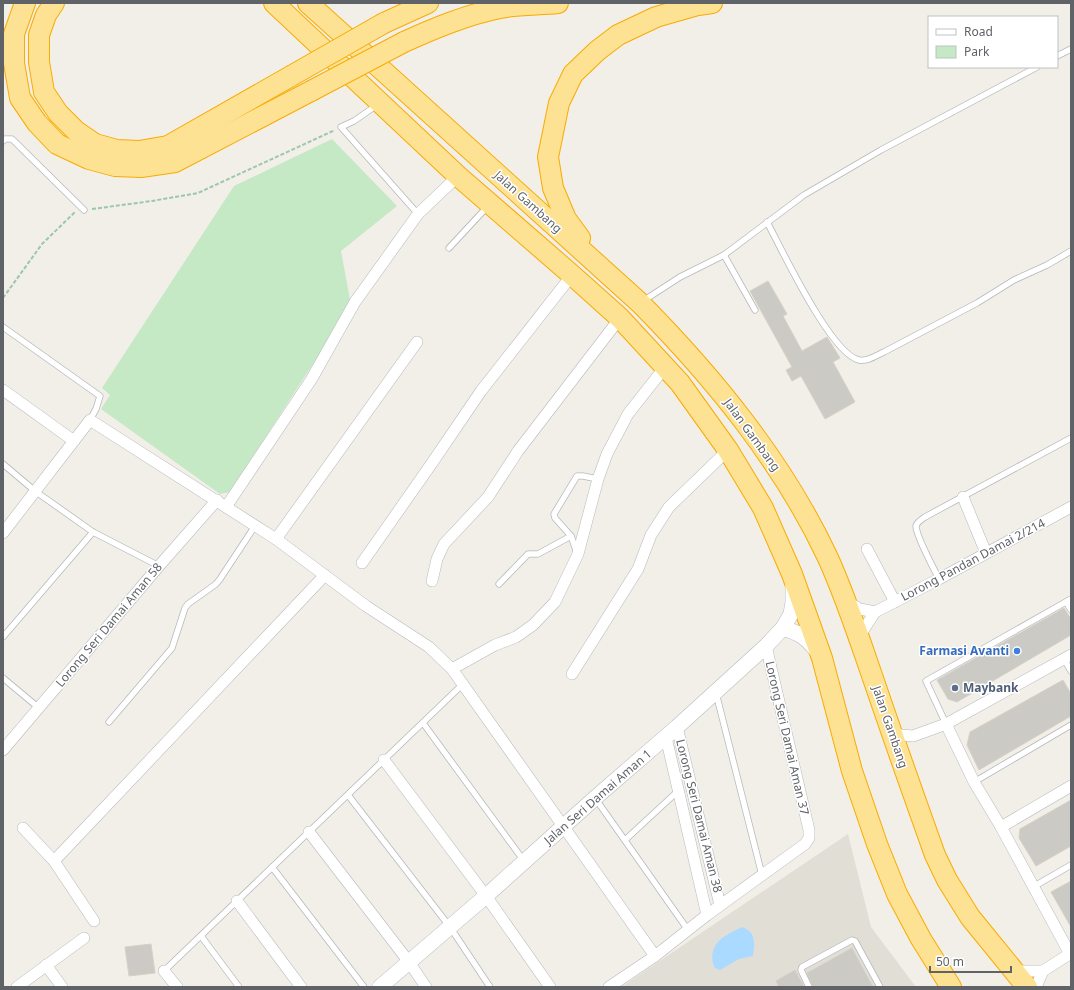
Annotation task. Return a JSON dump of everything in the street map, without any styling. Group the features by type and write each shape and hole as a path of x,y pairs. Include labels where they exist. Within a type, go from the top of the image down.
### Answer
{"highway":[{"path":"25,3 14,34 14,64 20,98 37,123 56,144 89,159 115,166 141,168 175,162 404,42 433,29 462,18 501,8 558,3"},
{"path":"54,3 46,15 39,35 40,62 44,92 58,113 76,131 95,144 118,150 139,151 168,146 384,22 428,3"},
{"name":"Jalan Gambang","path":"274,3 458,176 620,318 680,383 728,450 763,508 792,574 822,658 852,771 877,844 897,894 921,939 951,987"},
{"name":"Jalan Gambang","path":"308,3 640,303 679,342 732,406 770,458 798,501 824,552 859,639 935,855 947,880 970,917 1027,987"},
{"path":"604,270 566,219 553,188 548,157 559,103 573,74 597,51 618,35 656,17 698,5 712,3"}],"street":[{"path":"226,507 311,380 355,302 418,214 458,176"},
{"path":"362,563 481,391 572,275"},
{"path":"432,580 437,559 444,544 488,497 518,451 620,318"},
{"path":"276,539 418,342"},
{"path":"452,669 495,645 516,637 533,625 555,602 578,554 598,479 607,454 628,414 664,366"},
{"path":"3,390 74,441"},
{"path":"3,533 90,420 217,500 276,539 366,606 429,647 452,669 562,827 655,956"},
{"path":"572,674 638,569 651,535 669,507 728,450"},
{"path":"963,497 986,553"},
{"name":"Lorong Seri Damai Aman 58","path":"3,750 217,500"},
{"name":"Lorong Pandan Damai 2/214","path":"875,612 1071,507"},
{"path":"867,549 895,602"},
{"name":"Jalan Seri Damai Aman 1","path":"380,987 450,928 562,827 678,727 766,646 783,628 791,614 793,602 792,574"},
{"path":"54,861 325,576"},
{"path":"844,600 860,609 875,612 859,639"},
{"path":"783,628 802,635 822,658"},
{"name":"Lorong Seri Damai Aman 37","path":"762,875 805,844 809,838 809,830 766,646"},
{"path":"892,732 901,736 913,736 946,724 1067,657"},
{"path":"946,724 974,782 1001,827 1071,954 1043,971 1022,971 1011,968"},
{"name":"Lorong Seri Damai Aman 38","path":"678,727 720,906"},
{"path":"666,737 707,915"},
{"path":"384,760 486,896 550,987"},
{"path":"1001,827 1071,786"},
{"path":"23,828 54,861 94,921"},
{"path":"309,832 409,962 426,987"},
{"path":"609,987 655,956 707,915 762,875"},
{"path":"237,901 301,987"},
{"path":"17,987 84,938"},
{"path":"46,965 62,987"},
{"path":"164,971 177,987"},
{"path":"1036,987 1043,971"}],"lane":[{"path":"1058,56 1071,49"},
{"path":"640,303 680,277 724,255 804,195 881,150 1035,68"},
{"path":"380,102 354,121 341,127 418,214"},
{"path":"3,141 5,139 12,140 84,210"},
{"path":"449,248 490,204"},
{"path":"767,222 815,311 847,354 861,361 884,352 977,303 1014,280 1047,265 1071,251"},
{"path":"724,255 755,310"},
{"path":"3,327 100,396 96,409 90,420"},
{"path":"939,579 919,537 916,527 917,523 925,517 1071,438"},
{"path":"3,464 35,491 93,532 159,566"},
{"path":"578,554 571,536 554,518 554,514 577,476 598,479"},
{"path":"109,722 172,648 185,608 188,604 216,584 255,526"},
{"path":"3,637 93,532"},
{"path":"499,584 528,554 538,554 571,536"},
{"path":"946,724 926,681 1069,600 1071,610"},
{"path":"1067,657 1071,671"},
{"path":"3,678 39,708"},
{"path":"164,971 463,684"},
{"path":"716,692 762,875"},
{"path":"423,723 525,861"},
{"path":"974,782 1071,726"},
{"path":"625,840 679,791"},
{"path":"348,795 450,928 490,987"},
{"path":"595,798 688,931"},
{"path":"1033,887 1071,865"},
{"path":"272,867 364,987"},
{"path":"201,936 239,987"},
{"path":"809,987 801,970 802,967 852,940 855,941 880,987"}],"path":[{"path":"3,298 42,244 74,213 84,210 198,193 341,127"}],"shaded area":[{"path":"848,834 871,927 916,987 621,987"}],"green space":[{"path":"332,139 397,206 341,251 351,305 230,492 220,494 101,409 110,395 102,388 234,186"}],"water":[{"path":"742,927 747,929 754,938 753,956 739,959 720,970 715,968 712,958 713,950 721,939"}],"building":[{"path":"768,281 787,314 783,316 802,351 827,337 840,358 833,362 855,402 825,419 801,376 792,381 786,370 792,367 750,291"},
{"path":"1064,608 1071,619 1071,635 957,702 948,699 937,680"},
{"path":"1063,680 1071,694 1071,716 979,770 967,745 970,732"},
{"path":"1071,800 1071,846 1036,866 1019,838 1020,829"},
{"path":"1071,881 1071,927 1051,892"},
{"path":"151,944 155,973 129,976 125,947"},
{"path":"852,948 873,987 813,987 807,973"},
{"path":"795,970 804,987 779,987 776,981"}],"place":[{"name":"Farmasi Avanti","path":"1017,651"},
{"name":"Maybank","path":"955,688"}]}
